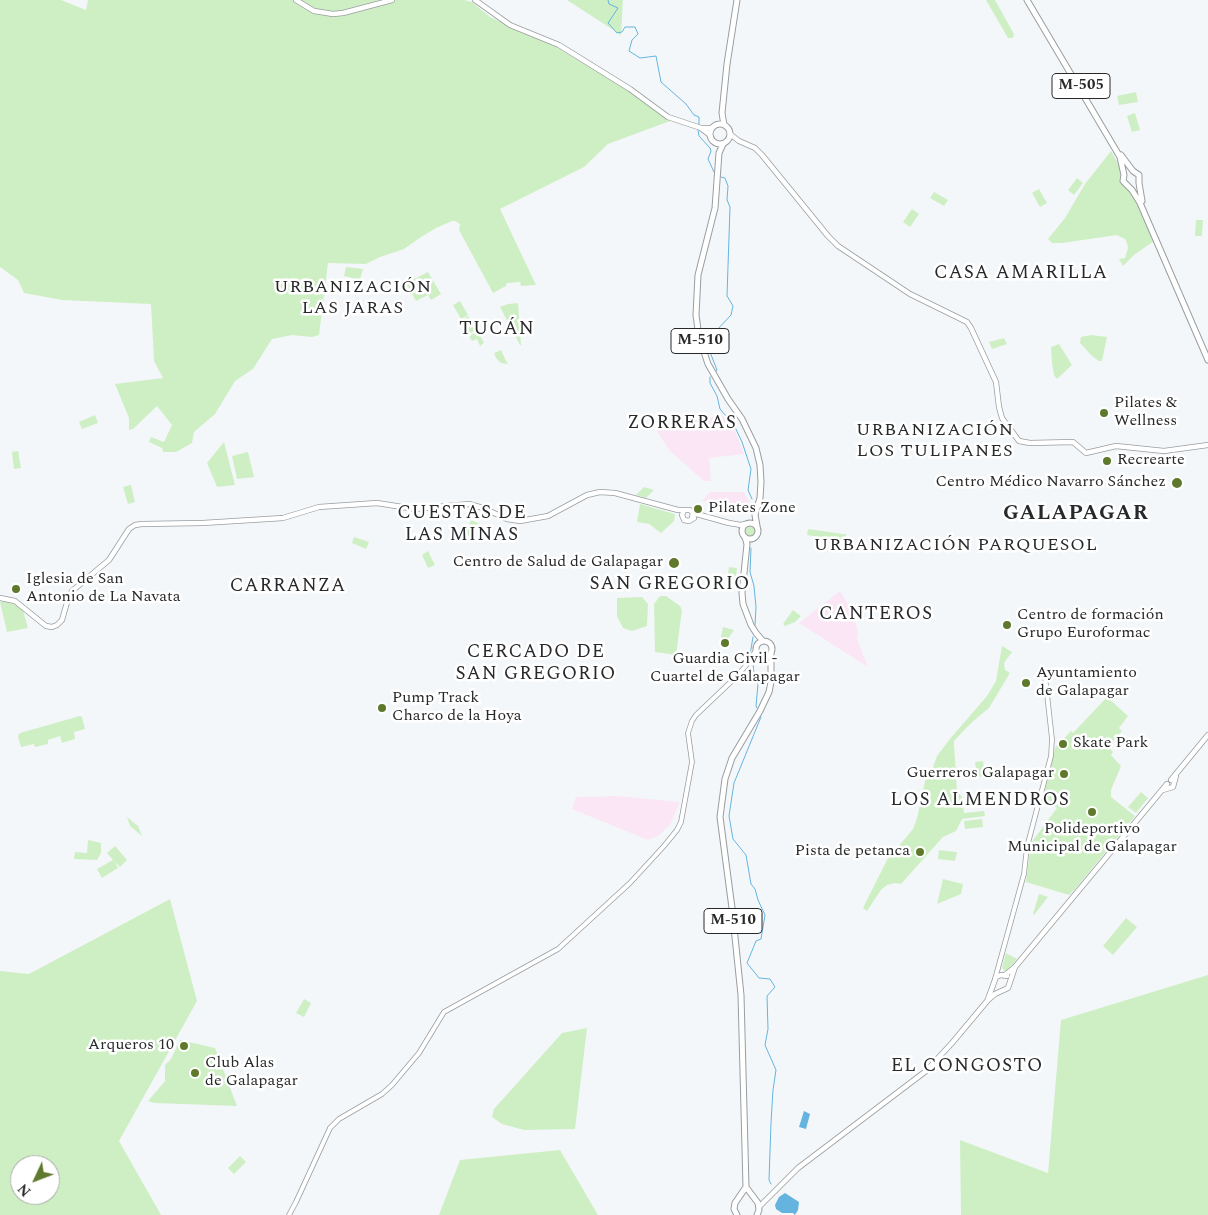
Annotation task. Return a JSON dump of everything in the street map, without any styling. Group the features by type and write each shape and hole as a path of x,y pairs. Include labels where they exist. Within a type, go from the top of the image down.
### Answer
{"main road":[{"path":"296,0 314,11 329,14 343,13 392,0"},
{"path":"475,0 510,25 559,45 630,89 668,117 701,128 710,134 712,128"},
{"path":"737,0 726,64 722,113 724,125 730,134 739,141 755,148 762,155 838,246 910,294 967,322 996,382 1000,414 1010,430 1021,441 1030,443 1073,442 1083,452 1091,453 1120,446 1164,451 1208,445"},
{"name":"M-505","path":"1028,0 1123,158 1139,176 1140,196 1208,353"},
{"name":"M-505","path":"1028,0 1120,157 1124,175 1123,181 1140,203 1208,360"},
{"path":"717,125 722,113"},
{"path":"701,128 724,125"},
{"name":"M-510","path":"710,134 719,153 715,208 698,275 696,315 699,337 708,364 728,400 742,419 756,448 760,465 760,498 755,515 747,524 744,534 747,542 742,593 747,616 756,633 763,641 771,644 772,650 771,682 766,701 732,758 725,779 720,817 741,995 746,1187"},
{"name":"M-510","path":"719,153 730,134"},
{"path":"716,144 739,141"},
{"path":"1124,175 1128,171 1133,171"},
{"path":"1129,187 1134,187 1138,183"},
{"path":"0,598 15,601 46,626 52,627 57,625 62,620 68,599 73,590 109,560 129,529 135,525 142,524 283,518 319,507 376,503 391,504 415,510 454,504 474,505 507,519 520,521 548,516 587,495 600,492 615,493 683,512 690,510 693,516"},
{"path":"683,512 685,520 690,521 693,516"},
{"name":"M-510","path":"746,549 749,542 758,533 755,515"},
{"path":"693,516 734,524 757,526"},
{"path":"734,524 744,534 754,538"},
{"name":"M-510","path":"756,633 756,648"},
{"path":"763,641 756,648 770,667"},
{"path":"762,657 771,654"},
{"path":"988,1000 998,975 1004,975 1015,967 1160,793 1168,786 1173,786 1172,781 1177,773 1208,735"},
{"path":"757,1215 759,1207 798,1168 926,1071 988,1000 1008,988 1015,967"},
{"path":"1004,975 1010,981"},
{"path":"995,980 996,988 1003,991"},
{"path":"737,1215 734,1206 736,1200 741,1196 746,1187 759,1207"},
{"path":"741,1196 763,1198 771,1194"}],"street":[{"path":"289,1215 330,1128 338,1119 382,1094 392,1086 420,1053 444,1012 564,944 643,871 673,836 681,822 692,762 688,733 692,721 736,678 749,662 756,648"},
{"path":"749,662 762,657"},
{"path":"995,980 1024,874 1027,847 1051,758 1052,739 1045,672"},
{"path":"998,969 1004,975"}],"shaded area":[{"path":"719,413 733,425 744,454 709,458 711,481 704,481 670,451 656,430 698,419 701,425"},
{"path":"710,492 744,492 752,507 749,510 737,507 736,510 702,501"},
{"path":"840,591 857,619 855,621 858,632 857,639 868,667 799,623"},
{"path":"617,796 680,802 670,825 658,836 648,840 572,809 576,797"}],"green space":[{"path":"0,0 61,0 86,10 88,0 464,0 472,2 490,17 556,47 631,92 670,121 608,144 584,167 500,209 536,285 521,286 520,282 507,283 506,286 493,293 459,230 460,224 455,221 436,228 404,249 366,264 328,263 319,335 312,337 292,335 272,339 253,369 235,381 215,414 194,432 192,443 176,452 163,452 162,448 149,442 151,437 164,442 172,425 157,406 133,429 129,430 129,418 115,384 163,378 154,361 151,304 62,300 24,293 18,280 0,267"},
{"path":"567,0 623,0 621,35"},
{"path":"986,0 995,0 1014,34 1013,38 1008,38"},
{"path":"1136,92 1138,102 1119,105 1117,96"},
{"path":"1135,113 1140,130 1132,132 1127,116"},
{"path":"1111,151 1121,168 1121,182 1134,197 1154,241 1134,255 1123,266 1119,259 1125,258 1128,248 1125,239 1117,235 1062,243 1052,243 1048,239 1065,218 1085,184"},
{"path":"1077,178 1083,183 1074,195 1068,190"},
{"path":"1039,189 1047,203 1040,207 1032,193"},
{"path":"934,192 948,200 944,206 930,198"},
{"path":"912,209 919,214 910,227 903,222"},
{"path":"1196,220 1203,220 1202,236 1195,236"},
{"path":"346,267 363,269 360,280 344,276"},
{"path":"428,272 441,294 431,300 428,295 416,301 406,283"},
{"path":"460,301 468,315 461,319 453,305"},
{"path":"518,303 521,345 500,307"},
{"path":"468,316 476,330 469,334 461,320"},
{"path":"478,331 484,343 480,346 477,339 472,341 469,336"},
{"path":"1091,335 1107,337 1102,361 1092,356 1080,343 1081,337"},
{"path":"1004,338 1007,344 992,349 989,342"},
{"path":"1059,344 1072,365 1057,379 1054,375 1051,347"},
{"path":"501,350 508,364 501,363 496,358 494,353"},
{"path":"95,415 98,423 82,429 79,422"},
{"path":"224,442 235,485 217,487 207,463"},
{"path":"18,451 21,468 14,469 12,452"},
{"path":"248,452 254,477 237,479 232,456"},
{"path":"131,485 135,502 128,504 123,487"},
{"path":"644,487 654,490 646,498 636,495"},
{"path":"640,504 675,514 674,521 661,533 649,524 637,522"},
{"path":"471,520 478,523 472,537 465,534"},
{"path":"751,525 757,531 751,537 745,531"},
{"path":"808,529 846,534 845,539 837,540 807,535"},
{"path":"354,537 369,542 366,549 352,543"},
{"path":"428,551 435,565 428,568 422,555"},
{"path":"729,567 737,568 735,584 727,583"},
{"path":"660,596 666,596 680,606 682,610 676,655 655,652 654,604"},
{"path":"642,597 648,604 647,626 632,631 623,628 617,616 617,598"},
{"path":"4,601 16,605 23,610 28,628 7,632 0,602"},
{"path":"793,610 801,616 795,622 785,626 783,624"},
{"path":"723,627 734,630 728,639 721,637"},
{"path":"1002,646 1012,652 1004,663 1005,670 1010,673 989,708 954,741 957,791 962,797 964,813 984,811 985,816 962,819 956,831 943,837 901,884 887,885 881,890 867,911 863,908 887,860 913,829 926,777 931,773 937,756 987,696 996,681"},
{"name":"Polideportivo Municipal de Galapagar","path":"1107,697 1128,716 1119,728 1122,731 1108,746 1113,752 1111,755 1121,766 1111,790 1111,797 1135,816 1069,895 1026,882 1031,843 1057,808 1043,799 1055,748 1071,731 1073,733"},
{"path":"82,717 85,729 74,732 75,739 62,743 60,736 48,740 48,744 35,747 34,744 21,747 18,736 20,733"},
{"path":"983,761 985,776 977,777 975,762"},
{"path":"1141,792 1148,798 1136,813 1128,807"},
{"path":"127,817 138,826 142,836 130,826"},
{"path":"982,819 983,827 965,829 964,821"},
{"path":"88,840 101,843 101,853 97,860 74,859 75,852 87,853"},
{"path":"115,846 127,860 120,867 115,862 118,868 102,878 97,869 113,860 107,853"},
{"path":"939,850 957,852 955,861 938,859"},
{"path":"943,879 963,884 961,894 937,904"},
{"path":"1039,894 1048,897 1034,915 1033,914"},
{"path":"170,899 197,1001 119,1141 161,1215 0,1215 0,971 29,974"},
{"path":"1126,918 1137,927 1113,955 1103,946"},
{"path":"1006,953 1017,959 1005,971 1002,968"},
{"path":"1208,975 1208,1215 961,1215 960,1140 1048,1173 1061,1020"},
{"path":"304,999 311,1003 304,1017 296,1013"},
{"path":"587,1028 575,1129 524,1130 502,1124 492,1117 494,1109 562,1033"},
{"name":"Club Alas de Galapagar","path":"180,1040 215,1048 237,1106 154,1103 148,1101 165,1081 165,1065 171,1059"},
{"path":"560,1150 598,1215 439,1215 460,1160"},
{"path":"240,1156 246,1162 234,1174 228,1168"}],"water":[{"path":"804,1111 810,1114 806,1129 799,1127"},
{"path":"785,1193 799,1202 795,1215 793,1213 782,1213 776,1209 775,1205 779,1197"}],"waterway":[{"path":"608,0 609,4 618,8 608,23 617,33 622,32 625,27 635,27 638,34 632,40 629,51 640,58 656,56 661,82 686,104 694,115 699,117 699,124"},
{"path":"698,130 699,136 710,148 711,151 708,159 714,172"},
{"path":"716,331 731,315 733,306 727,296 730,207 727,200 728,186 725,178 721,177"},
{"path":"712,334 713,339 710,352 716,371"},
{"path":"710,377 710,383 717,396 720,409 734,425 742,442 751,469 748,490 752,499"},
{"path":"751,548 750,572 754,586 756,607 755,625"},
{"path":"750,655 753,637"},
{"path":"753,663 754,674 758,684 757,708"},
{"path":"761,717 734,783 729,816 733,839 746,855 751,884 755,889 765,915 761,939 756,941 747,963 759,978 770,979 775,987 767,996 768,1029 765,1045 776,1070 771,1123 769,1180 771,1184"}],"place":[{"name":"Pilates & Wellness","path":"1104,413"},
{"name":"Recrearte","path":"1107,461"},
{"name":"Centro Médico Navarro Sánchez","path":"1177,483"},
{"name":"Pilates Zone","path":"698,509"},
{"name":"Centro de Salud de Galapagar","path":"674,563"},
{"name":"Iglesia de San Antonio de La Navata","path":"16,589"},
{"name":"Centro de formación Grupo Euroformac","path":"1007,625"},
{"name":"Guardia Civil - Cuartel de Galapagar","path":"725,643"},
{"name":"Ayuntamiento de Galapagar","path":"1026,683"},
{"name":"Pump Track Charco de la Hoya","path":"382,708"},
{"name":"Skate Park","path":"1063,744"},
{"name":"Guerreros Galapagar","path":"1064,774"},
{"name":"Polideportivo Municipal de Galapagar","path":"1092,812"},
{"name":"Pista de petanca","path":"920,852"},
{"name":"Arqueros 10","path":"184,1046"},
{"name":"Club Alas de Galapagar","path":"195,1073"}],"district":[{"name":"CASA AMARILLA","path":"1021,274"},
{"name":"URBANIZACIÓN LAS JARAS","path":"353,298"},
{"name":"TUCÁN","path":"497,330"},
{"name":"ZORRERAS","path":"682,424"},
{"name":"URBANIZACIÓN LOS TULIPANES","path":"935,441"},
{"name":"GALAPAGAR","path":"1076,515"},
{"name":"CUESTAS DE LAS MINAS","path":"462,525"},
{"name":"URBANIZACIÓN PARQUESOL","path":"956,546"},
{"name":"SAN GREGORIO","path":"670,585"},
{"name":"CARRANZA","path":"288,587"},
{"name":"CANTEROS","path":"876,615"},
{"name":"CERCADO DE SAN GREGORIO","path":"536,664"},
{"name":"LOS ALMENDROS","path":"980,801"},
{"name":"EL CONGOSTO","path":"967,1067"}]}
